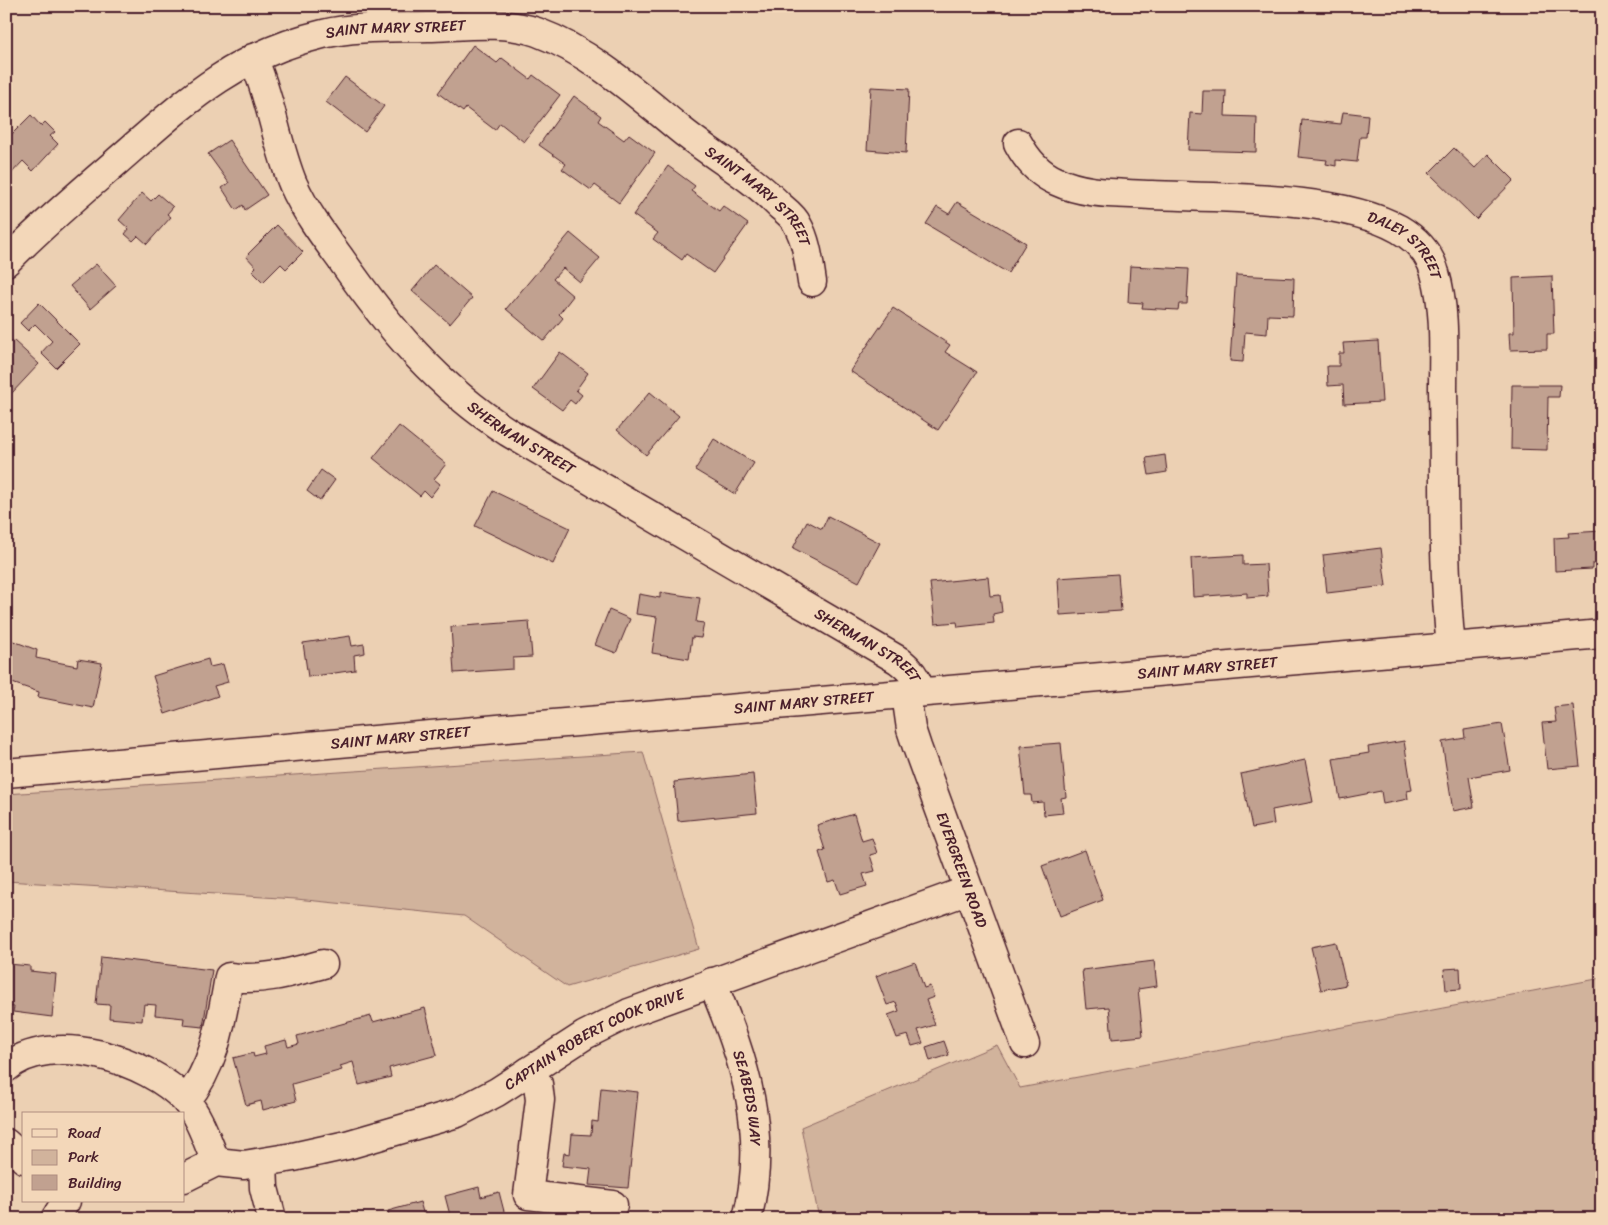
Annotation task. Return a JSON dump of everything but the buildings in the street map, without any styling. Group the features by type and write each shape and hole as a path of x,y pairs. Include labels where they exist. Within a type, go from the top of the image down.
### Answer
{"street":[{"name":"SAINT MARY STREET","path":"6,262 64,207 192,97 222,75 253,58 304,40 340,31 491,25 522,28 536,32 570,48 606,71 692,139 766,192 797,223 806,248 812,282"},
{"name":"SHERMAN STREET","path":"253,58 264,88 287,169 302,202 369,299 421,362 475,409 508,432 898,660 913,673 918,681 913,693"},
{"name":"DALEY STREET","path":"1018,143 1033,166 1044,174 1056,181 1087,191 1265,201 1342,209 1387,223 1413,239 1424,250 1436,274 1442,328 1447,593 1452,647"},
{"name":"SAINT MARY STREET","path":"6,773 1602,634"},
{"name":"EVERGREEN ROAD","path":"913,693 911,729 1025,1044"},
{"name":"CAPTAIN ROBERT COOK DRIVE","path":"216,1162 244,1165 263,1163 347,1145 434,1121 476,1104 606,1023 654,1003 969,890"},
{"path":"186,1101 202,1078 214,1050 228,977 247,979 271,978 323,964"},
{"name":"SEABEDS WAY","path":"712,982 740,1053 752,1110 755,1134 755,1172 747,1219"},
{"path":"6,1068 22,1057 36,1053 71,1050 90,1052 125,1062 161,1081 186,1101 197,1118 216,1162 185,1178"},
{"path":"529,1071 538,1084 540,1100 528,1195 613,1206"},
{"path":"6,1143 22,1157"},
{"path":"263,1163 264,1188 272,1219"},
{"path":"55,1219 65,1202"}],"green space":[{"path":"643,752 699,949 567,987 464,916 296,899 6,881 6,794"},
{"path":"1602,978 1602,1219 819,1219 801,1127 997,1045 1020,1088"}]}
